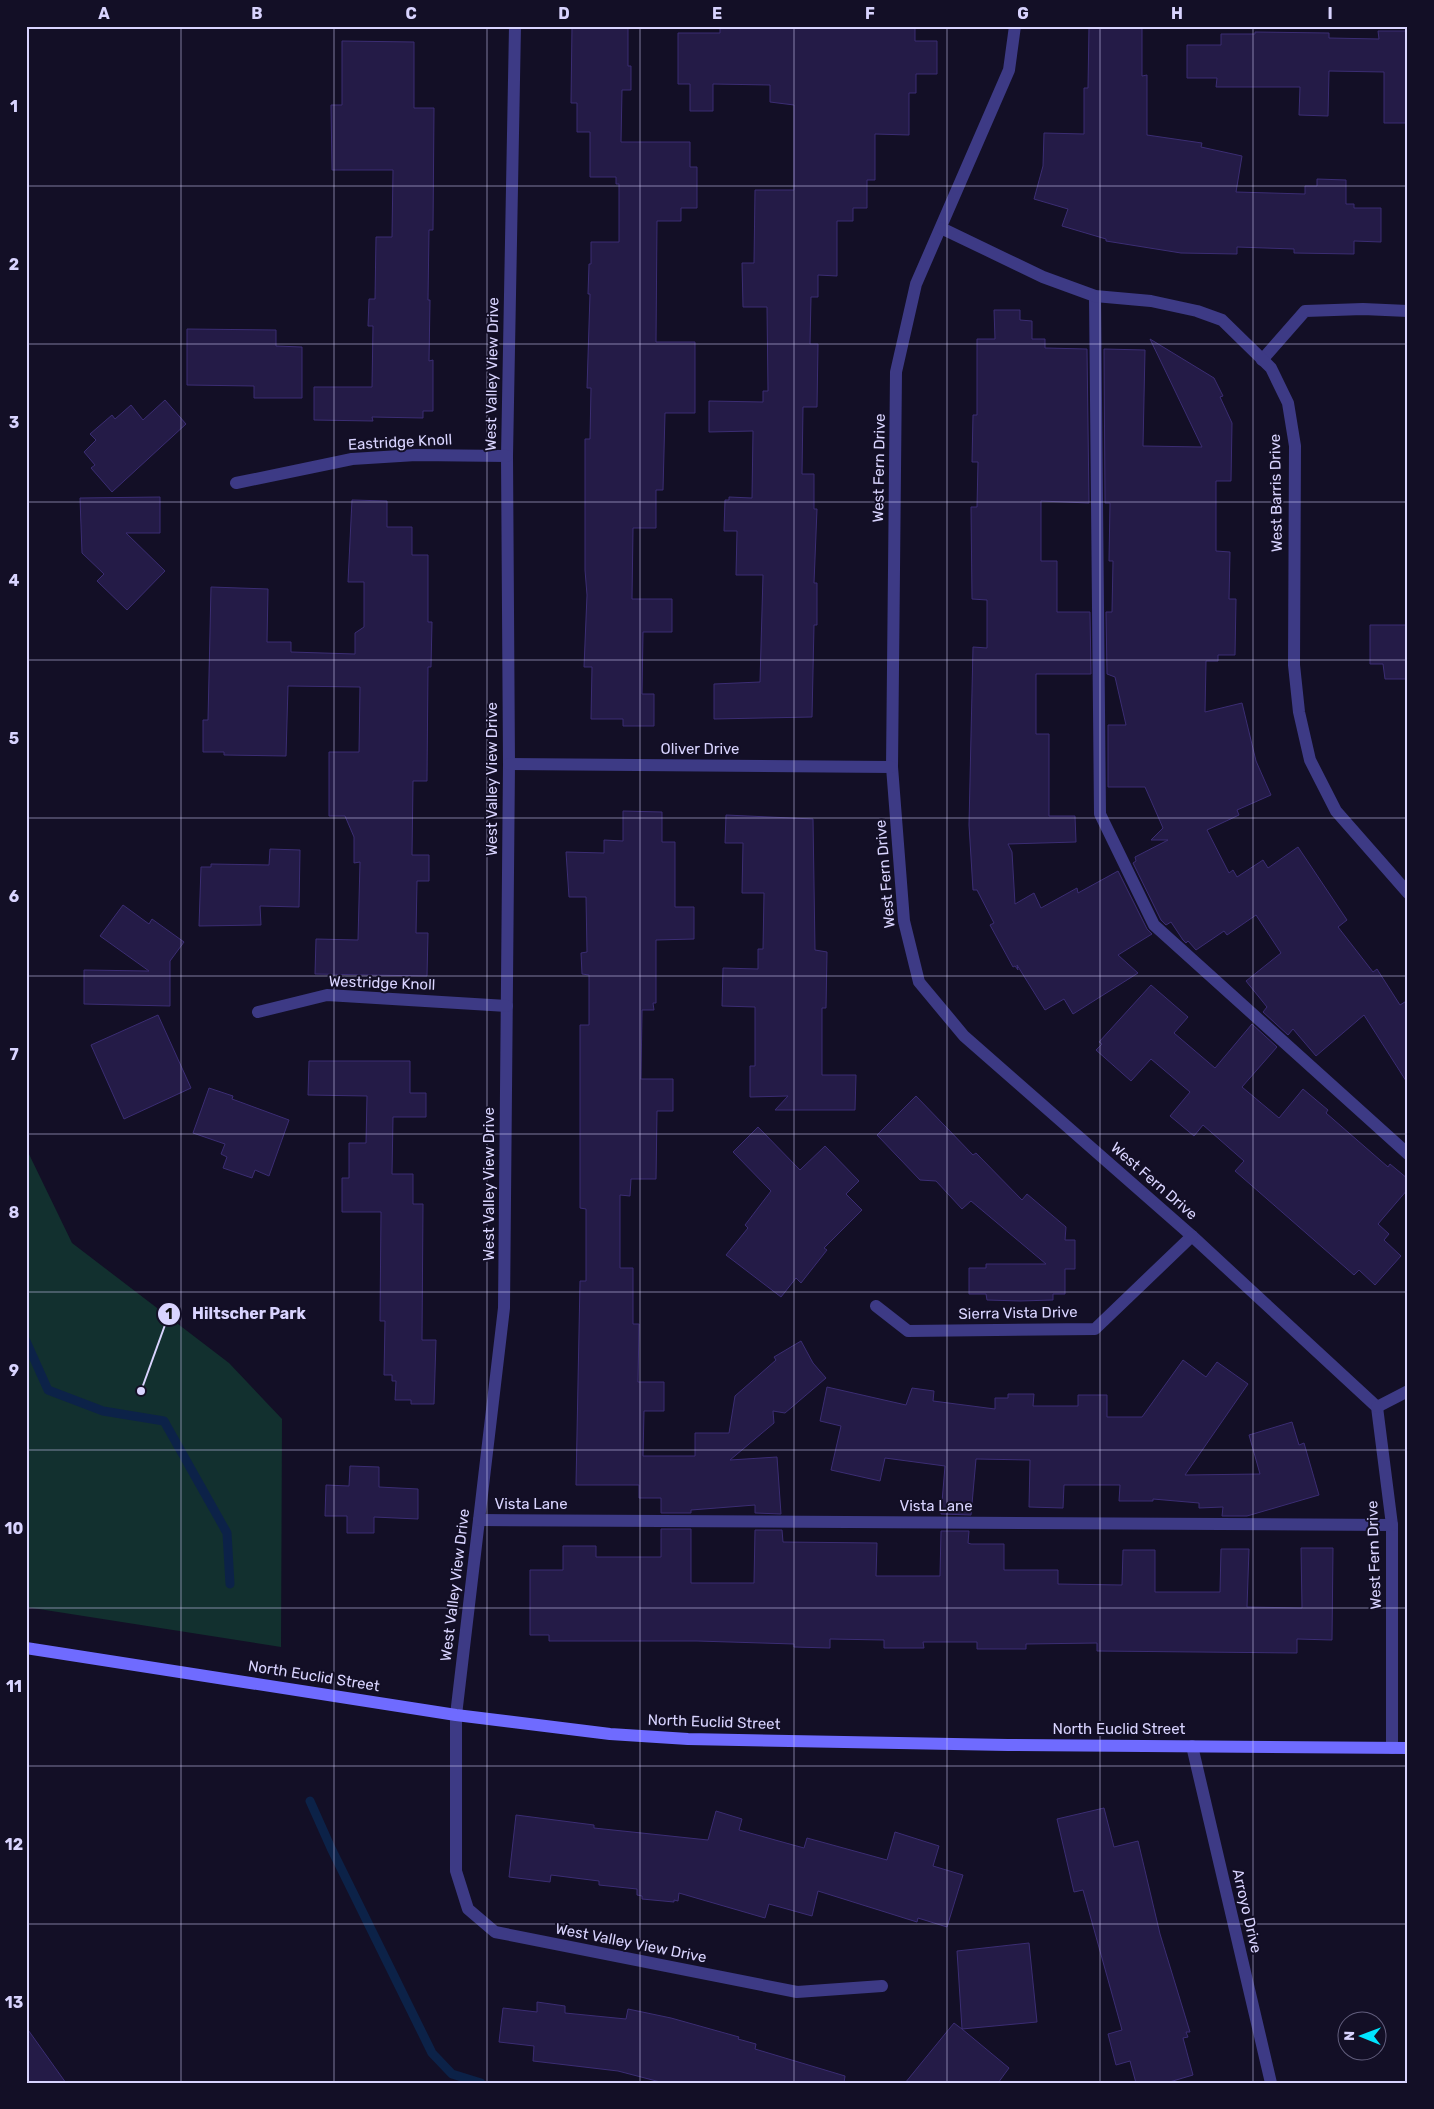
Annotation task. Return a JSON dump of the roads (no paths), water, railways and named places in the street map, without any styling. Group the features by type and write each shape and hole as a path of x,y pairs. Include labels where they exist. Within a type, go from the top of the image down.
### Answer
{"main road":[{"name":"North Euclid Street","path":"26,1648 456,1715 610,1734 688,1739 1408,1748"}],"street":[{"name":"West Valley View Drive","path":"515,26 507,456 509,764 504,1308 456,1715 456,1871 468,1909 495,1932 797,1992 882,1986"},
{"name":"West Fern Drive","path":"1016,26 1009,70 916,284 896,372 892,767 904,921 919,982 964,1036 1192,1236 1376,1407 1392,1524 1392,1748"},
{"name":"West Barris Drive","path":"941,228 1043,277 1096,296 1151,301 1197,311 1222,320 1271,368 1288,404 1295,446 1294,665 1300,712 1310,760 1336,811 1408,893"},
{"path":"1096,296 1100,814 1154,925 1408,1154"},
{"path":"1262,360 1304,311 1363,309 1408,311"},
{"name":"Eastridge Knoll","path":"236,483 279,476 352,459 416,455 507,456"},
{"name":"Oliver Drive","path":"509,764 892,767"},
{"name":"Westridge Knoll","path":"258,1012 327,995 507,1006"},
{"name":"Sierra Vista Drive","path":"876,1306 908,1331 1095,1329 1192,1236"},
{"path":"1376,1407 1408,1391"},
{"name":"Vista Lane","path":"479,1520 1392,1524"},
{"name":"Arroyo Drive","path":"1192,1746 1271,2083"}],"waterway":[{"path":"26,1341 48,1390 103,1411 164,1421 227,1533 230,1584"},
{"path":"310,1801 331,1848 432,2053 452,2074 481,2083"}],"place":[{"name":"Hiltscher Park","path":"141,1391"}]}
